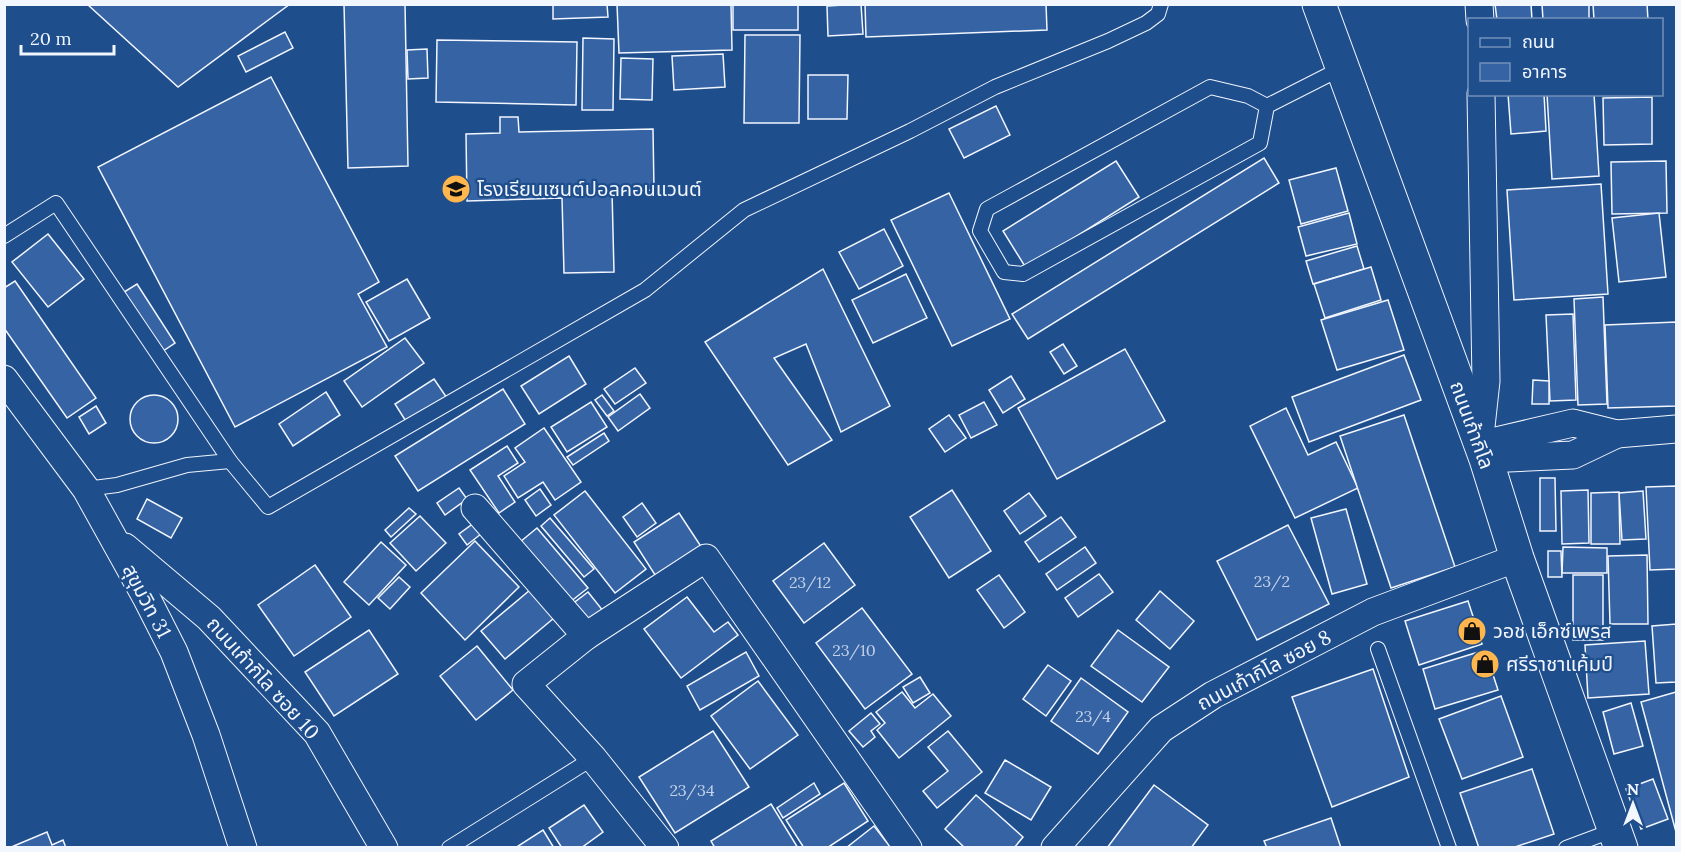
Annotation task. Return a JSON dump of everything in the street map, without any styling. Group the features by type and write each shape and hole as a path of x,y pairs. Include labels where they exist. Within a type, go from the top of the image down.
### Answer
{"main road":[{"name":"ถนนเก้ากิโล","path":"1319,4 1483,452 1517,558 1618,839"}],"street":[{"path":"1481,96 1486,381 1483,452 1573,423 1617,434 1677,429"},
{"name":"สุขุมวิท 31","path":"4,379 86,489 174,652 206,735 243,848"},
{"path":"475,508 586,636"},
{"name":"ถนนเก้ากิโล ซอย 10","path":"112,535 209,618 317,733 384,848"},
{"path":"665,848 593,758 526,684 586,636 706,558 909,848"},
{"name":"ถนนเก้ากิโล ซอย 8","path":"1057,847 1161,729 1213,695 1373,612 1517,558"}],"lane":[{"path":"4,236 56,203 231,461 268,507 645,290 744,210 910,131 995,87 1146,23 1158,14 1161,4"},
{"path":"1267,106 1342,68"},
{"path":"1210,87 1248,96 1267,106 1260,143 1023,274 1004,272 980,231 987,209 1210,87"},
{"path":"86,489 117,484 187,465 231,461"},
{"path":"1378,649 1449,848"},
{"path":"449,848 593,758"},
{"path":"1566,848 1618,839"}],"building":[{"path":"87,4 290,4 178,87"},
{"path":"344,4 405,4 408,166 348,168"},
{"path":"553,4 607,4 608,17 553,19"},
{"path":"617,4 731,4 732,50 619,53"},
{"path":"733,4 798,4 798,30 733,30"},
{"path":"861,4 863,34 828,36 827,6"},
{"path":"865,4 1046,4 1047,30 866,37"},
{"path":"1495,4 1531,4 1532,18 1497,18"},
{"path":"1542,4 1589,4 1589,18 1543,18"},
{"path":"1593,4 1647,4 1648,18 1594,18"},
{"path":"285,32 293,48 246,72 238,56"},
{"path":"745,35 800,35 799,123 744,123"},
{"path":"583,38 614,39 613,110 582,110"},
{"path":"437,40 577,42 576,105 436,102"},
{"path":"427,49 428,78 408,79 407,50"},
{"path":"723,54 725,87 674,90 672,56"},
{"path":"621,58 653,59 652,100 620,99"},
{"path":"808,75 848,75 847,119 808,119"},
{"path":"271,77 379,282 358,294 387,347 235,427 98,167"},
{"path":"1508,96 1544,96 1546,131 1511,134"},
{"path":"1547,96 1594,96 1599,176 1552,179"},
{"path":"1652,97 1652,144 1604,145 1603,98"},
{"path":"996,106 1010,135 964,158 949,129"},
{"path":"500,117 518,117 519,132 653,129 654,190 612,191 614,272 564,273 562,198 467,201 466,134 500,133"},
{"path":"1264,158 1279,183 1028,339 1012,314"},
{"path":"1116,161 1139,197 1026,268 1003,231"},
{"path":"1666,161 1667,213 1612,214 1611,162"},
{"path":"1336,168 1348,211 1301,224 1289,180"},
{"path":"1601,184 1608,294 1514,300 1507,190"},
{"path":"949,193 1010,319 952,346 891,220"},
{"path":"1349,213 1357,244 1306,256 1298,227"},
{"path":"1659,213 1666,277 1619,282 1612,218"},
{"path":"884,229 903,266 859,289 839,252"},
{"path":"48,234 84,279 48,307 12,262"},
{"path":"1357,246 1364,269 1313,284 1306,261"},
{"path":"1371,267 1381,300 1325,318 1314,284"},
{"path":"823,269 890,406 841,432 806,344 774,358 832,440 788,465 705,342"},
{"path":"906,274 927,318 873,343 852,300"},
{"path":"407,279 430,318 389,341 366,302"},
{"path":"15,281 96,398 67,418 4,328 4,288"},
{"path":"137,284 175,343 154,357 116,297"},
{"path":"1603,297 1607,404 1578,405 1574,299"},
{"path":"1388,300 1404,350 1337,370 1321,320"},
{"path":"1573,314 1576,400 1550,401 1546,315"},
{"path":"1676,322 1676,406 1608,408 1605,325"},
{"path":"405,338 424,363 362,407 344,381"},
{"path":"1063,344 1077,366 1064,374 1050,352"},
{"path":"1125,349 1165,421 1057,479 1018,408"},
{"path":"1404,355 1421,400 1309,442 1292,397"},
{"path":"569,356 586,384 539,414 521,386"},
{"path":"635,368 646,383 615,404 604,389"},
{"path":"1011,376 1025,399 1003,413 989,390"},
{"path":"434,379 447,398 407,423 395,404"},
{"path":"1533,380 1549,381 1549,404 1532,404"},
{"path":"503,389 525,424 418,491 395,456"},
{"path":"326,392 340,415 293,446 279,424"},
{"path":"640,394 650,408 618,431 608,417"},
{"path":"149,395 159,395 171,402 178,414 178,424 171,436 159,443 149,443 134,432 130,424 130,414 141,399"},
{"path":"602,395 614,411 607,416 595,400"},
{"path":"591,402 607,427 567,452 551,427"},
{"path":"984,402 997,425 971,438 959,415"},
{"path":"96,406 106,423 89,434 79,417"},
{"path":"1286,408 1308,455 1336,442 1358,488 1295,518 1250,426"},
{"path":"949,415 966,438 945,452 929,429"},
{"path":"1404,415 1455,567 1391,588 1340,436"},
{"path":"544,428 581,482 555,500 543,482 518,498 504,476 525,462 515,448"},
{"path":"604,433 609,441 573,465 567,457"},
{"path":"507,446 518,463 498,476 515,502 499,513 470,470"},
{"path":"1540,478 1555,478 1556,531 1540,531"},
{"path":"1676,486 1676,569 1650,570 1646,487"},
{"path":"459,488 467,499 445,515 437,503"},
{"path":"540,489 551,505 536,516 525,500"},
{"path":"952,490 991,551 949,578 910,517"},
{"path":"1588,490 1589,543 1562,544 1561,491"},
{"path":"585,491 646,569 615,593 554,515"},
{"path":"1643,491 1646,539 1622,540 1619,493"},
{"path":"1619,492 1620,544 1591,544 1591,493"},
{"path":"1029,493 1046,516 1020,534 1004,511"},
{"path":"147,499 182,518 171,538 137,519"},
{"path":"642,503 656,523 637,537 623,517"},
{"path":"409,508 416,514 391,537 385,530"},
{"path":"1346,509 1367,584 1332,594 1311,518"},
{"path":"679,513 702,548 657,578 634,542"},
{"path":"420,516 446,543 416,571 390,543"},
{"path":"1061,517 1076,537 1039,562 1025,542"},
{"path":"550,518 594,569 584,577 541,526"},
{"path":"478,520 486,530 467,545 459,534"},
{"path":"1288,525 1329,604 1257,640 1217,561"},
{"path":"537,528 588,588 570,602 520,542"},
{"path":"475,541 519,587 465,640 421,593"},
{"path":"381,542 406,565 369,605 344,582"},
{"path":"824,543 855,585 804,623 773,581"},
{"path":"1085,547 1096,563 1057,590 1046,574"},
{"path":"1563,547 1607,548 1607,573 1562,573"},
{"path":"1548,551 1561,551 1562,577 1548,577"},
{"path":"1647,555 1648,624 1610,624 1608,556"},
{"path":"315,565 351,617 294,656 258,605"},
{"path":"1099,574 1113,592 1078,617 1065,598"},
{"path":"999,575 1025,612 1004,628 977,590"},
{"path":"1573,575 1603,575 1603,640 1573,640"},
{"path":"399,577 410,587 390,609 378,598"},
{"path":"530,590 554,618 505,659 481,631"},
{"path":"1160,591 1194,621 1170,649 1136,620"},
{"path":"588,592 604,612 587,625 571,605"},
{"path":"687,597 714,632 728,622 738,635 681,678 644,629"},
{"path":"1468,601 1482,644 1419,665 1405,621"},
{"path":"862,608 912,674 865,709 816,643"},
{"path":"1676,624 1676,682 1656,683 1652,626"},
{"path":"369,630 398,674 334,716 305,672"},
{"path":"1118,630 1169,667 1142,702 1091,666"},
{"path":"1645,641 1649,694 1588,698 1585,645"},
{"path":"477,646 513,690 476,720 440,676"},
{"path":"1485,650 1498,690 1435,709 1423,669"},
{"path":"746,652 759,676 700,710 687,686"},
{"path":"1048,665 1071,681 1046,716 1023,699"},
{"path":"1373,669 1409,777 1332,807 1292,697"},
{"path":"920,677 930,693 913,703 903,687"},
{"path":"1081,678 1128,712 1098,754 1051,721"},
{"path":"758,681 798,735 750,769 711,716"},
{"path":"902,692 915,708 933,694 951,716 899,758 877,730 885,723 876,712"},
{"path":"1676,692 1676,832 1641,702"},
{"path":"1501,696 1523,757 1462,779 1439,719"},
{"path":"1631,703 1643,746 1614,754 1603,712"},
{"path":"871,713 880,724 871,731 875,737 863,747 849,731"},
{"path":"713,731 749,787 675,833 639,777"},
{"path":"948,731 982,772 937,808 923,791 948,771 928,747"},
{"path":"1005,760 1051,787 1031,820 985,793"},
{"path":"1532,769 1554,834 1512,848 1479,848 1460,793"},
{"path":"1653,779 1668,819 1641,829 1626,789"},
{"path":"814,783 820,794 783,818 777,808"},
{"path":"844,783 868,821 827,848 804,848 786,820"},
{"path":"1154,785 1208,825 1191,848 1107,848"},
{"path":"976,795 1023,837 1014,848 965,848 945,829"},
{"path":"771,804 798,848 715,848 711,841"},
{"path":"584,805 603,832 581,848 562,848 549,828"},
{"path":"1331,818 1341,848 1267,848 1264,841"},
{"path":"874,826 891,848 846,848"},
{"path":"543,830 554,848 515,848"},
{"path":"47,832 52,845 63,840 66,848 9,848"}],"place":[{"name":"โรงเรียนเซนต์ปอลคอนแวนต์","path":"456,189"},
{"name":"วอช เอ็กซ์เพรส","path":"1472,631"},
{"name":"ศรีราชาแค้มป์","path":"1485,664"}]}
